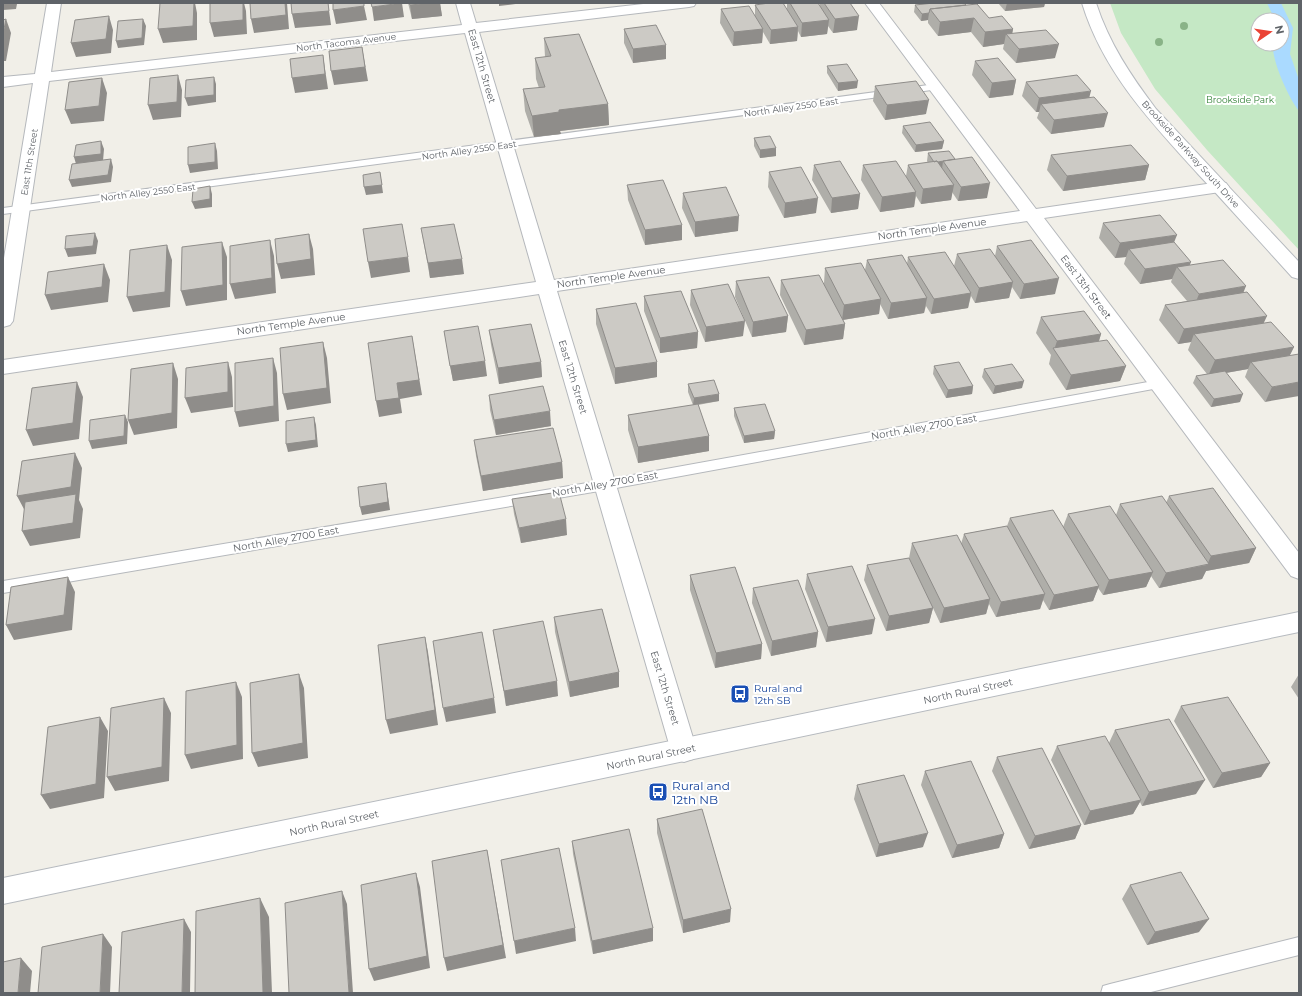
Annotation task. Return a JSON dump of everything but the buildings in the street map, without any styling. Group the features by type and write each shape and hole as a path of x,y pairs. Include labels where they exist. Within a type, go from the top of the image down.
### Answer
{"street":[{"name":"East 11th Street","path":"3,321 54,3"},
{"name":"East 12th Street","path":"463,3 684,751"},
{"name":"North Tacoma Avenue","path":"3,82 689,3"},
{"name":"East 13th Street","path":"872,3 1299,570"},
{"name":"Brookside Parkway South Drive","path":"1089,3 1103,38 1133,89 1150,112 1299,273"},
{"name":"North Temple Avenue","path":"3,367 1220,187"},
{"name":"North Rural Street","path":"3,891 684,751 1299,622"}],"lane":[{"name":"North Alley 2550 East","path":"3,211 505,146 936,87"},
{"name":"North Alley 2700 East","path":"3,587 605,485 1159,384"},
{"path":"1110,993 1299,946"}],"green space":[{"name":"Brookside Park","path":"1110,3 1299,3 1299,250 1207,150 1155,89 1121,33"}],"water":[{"path":"1267,3 1281,3 1285,12 1271,12"},
{"path":"1290,22 1293,28 1290,54 1299,80 1299,111 1290,98 1273,52 1290,52"}],"place":[{"name":"Rural and 12th SB","path":"740,694"},
{"name":"Rural and 12th NB","path":"658,792"}]}
